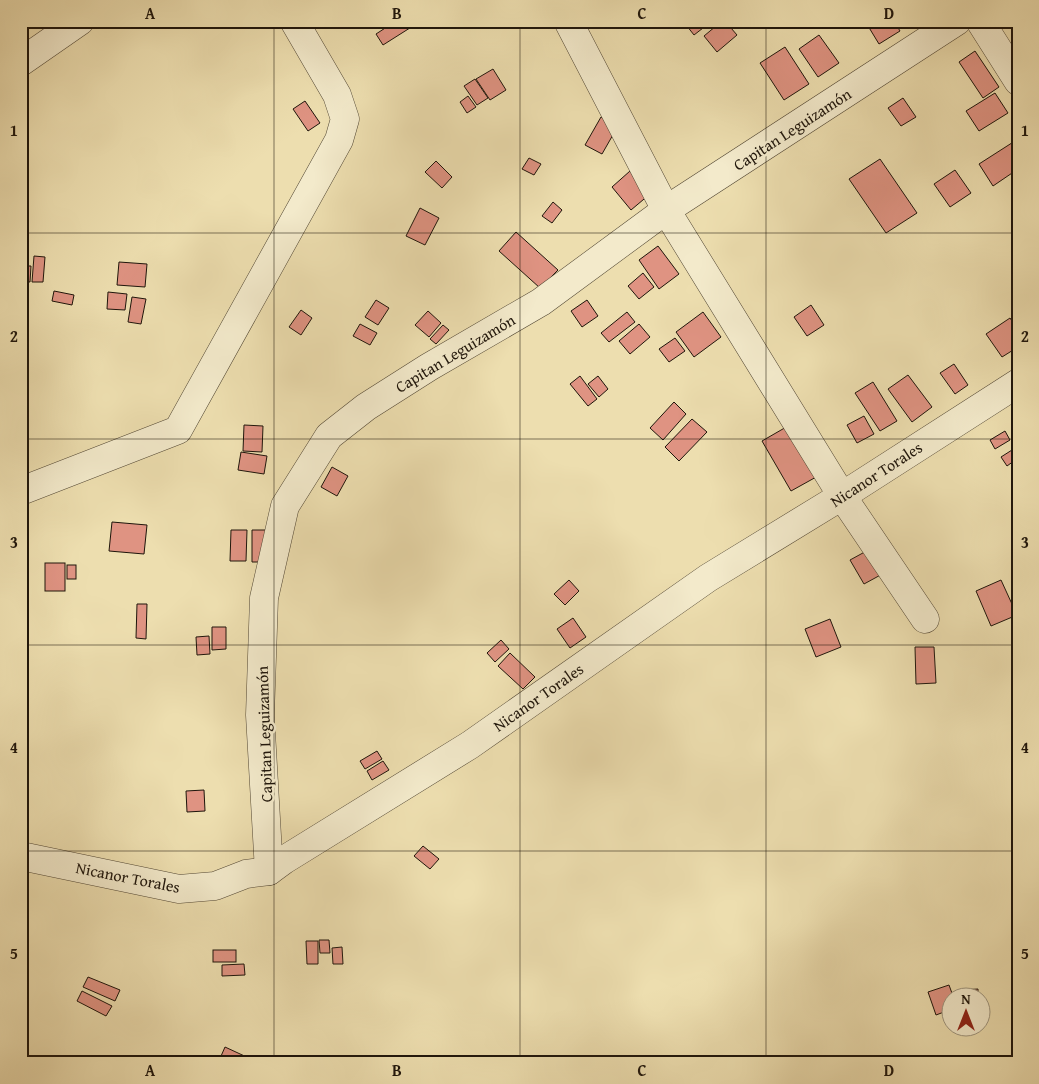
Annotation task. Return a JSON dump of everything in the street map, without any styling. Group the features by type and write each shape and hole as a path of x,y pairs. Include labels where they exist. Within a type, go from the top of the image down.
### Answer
{"street":[{"path":"21,62 80,21"},
{"path":"21,491 178,430 338,140 345,119 337,95 294,21"},
{"path":"568,21 666,210 842,496 925,619"},
{"name":"Capitan Leguizamón","path":"270,871 260,715 264,598 285,506 329,436 359,413 429,367 541,302 666,210 957,21"},
{"path":"980,21 1018,81"},
{"name":"Nicanor Torales","path":"21,856 179,889 215,886 246,874 270,871 284,860 470,745 708,578 842,496 1018,383"}],"building":[{"path":"396,21 410,21 413,26 383,45 376,34"},
{"path":"683,21 712,21 694,35"},
{"path":"722,21 725,21 737,35 717,52 704,36"},
{"path":"865,21 894,21 900,31 879,44"},
{"path":"819,35 839,63 818,77 799,49"},
{"path":"785,47 809,84 784,100 760,63"},
{"path":"975,51 999,87 983,98 959,62"},
{"path":"493,69 506,90 490,100 476,79"},
{"path":"475,79 488,98 477,105 464,86"},
{"path":"995,93 1008,113 979,131 966,111"},
{"path":"468,96 476,107 467,113 460,102"},
{"path":"903,98 916,117 901,126 888,108"},
{"path":"305,101 320,123 308,131 293,109"},
{"path":"601,117 618,126 602,154 585,145"},
{"path":"1018,139 1018,169 993,186 979,164"},
{"path":"529,158 541,164 534,175 522,169"},
{"path":"880,159 917,213 886,233 849,179"},
{"path":"436,161 452,177 442,188 425,172"},
{"path":"955,170 971,193 950,207 934,184"},
{"path":"630,171 650,194 631,210 612,187"},
{"path":"553,202 562,210 552,223 542,216"},
{"path":"420,208 439,218 425,245 406,236"},
{"path":"516,232 558,270 540,288 499,251"},
{"path":"658,246 679,274 659,289 639,260"},
{"path":"34,256 45,257 43,282 32,282"},
{"path":"119,262 147,264 145,287 117,285"},
{"path":"21,266 31,266 30,282 21,281"},
{"path":"643,273 654,287 639,299 628,286"},
{"path":"54,291 74,295 72,305 52,301"},
{"path":"108,292 127,294 125,310 107,309"},
{"path":"132,297 146,299 141,324 128,322"},
{"path":"376,300 389,308 378,325 365,317"},
{"path":"587,300 598,316 582,327 571,311"},
{"path":"811,305 824,325 807,336 794,317"},
{"path":"301,310 312,318 301,335 289,327"},
{"path":"428,311 441,323 429,337 415,325"},
{"path":"627,312 635,322 609,342 601,333"},
{"path":"703,312 721,337 694,357 676,332"},
{"path":"1010,318 1018,330 1018,347 1002,357 986,334"},
{"path":"360,324 377,333 370,345 353,336"},
{"path":"639,324 650,337 630,354 619,341"},
{"path":"443,325 449,330 436,344 430,339"},
{"path":"675,338 685,351 669,362 659,349"},
{"path":"954,364 968,385 955,394 940,373"},
{"path":"908,375 932,407 912,422 888,389"},
{"path":"580,376 597,399 588,406 570,384"},
{"path":"598,376 608,389 599,397 588,384"},
{"path":"873,382 897,421 880,431 855,393"},
{"path":"674,402 686,414 663,440 650,428"},
{"path":"864,416 874,434 857,443 847,425"},
{"path":"692,419 707,432 679,461 665,447"},
{"path":"244,425 263,426 262,452 243,451"},
{"path":"788,426 818,476 791,491 762,441"},
{"path":"1005,431 1010,440 995,449 990,440"},
{"path":"1012,450 1018,458 1007,466 1001,457"},
{"path":"241,452 267,456 264,474 238,470"},
{"path":"332,467 348,476 337,496 321,487"},
{"path":"112,522 147,525 144,554 109,551"},
{"path":"231,530 247,530 246,561 230,561"},
{"path":"252,530 267,530 268,562 252,562"},
{"path":"872,548 886,572 864,584 850,560"},
{"path":"45,563 65,563 65,591 45,591"},
{"path":"67,565 76,565 76,579 67,579"},
{"path":"569,580 579,591 565,605 554,594"},
{"path":"1001,580 1017,615 991,626 976,591"},
{"path":"137,604 147,604 146,639 136,638"},
{"path":"573,618 586,637 570,648 557,629"},
{"path":"830,619 841,647 816,657 805,629"},
{"path":"212,627 226,627 226,649 212,650"},
{"path":"209,636 210,654 197,655 196,637"},
{"path":"501,640 509,649 495,662 487,653"},
{"path":"915,647 934,647 936,683 916,684"},
{"path":"510,653 535,677 523,689 498,666"},
{"path":"377,751 382,759 365,769 360,761"},
{"path":"383,761 389,770 372,780 367,771"},
{"path":"204,790 205,811 187,812 186,791"},
{"path":"423,846 439,859 430,869 414,856"},
{"path":"319,940 329,940 330,953 320,953"},
{"path":"306,941 318,941 318,964 307,964"},
{"path":"342,947 343,964 333,964 332,948"},
{"path":"213,950 236,950 236,962 213,962"},
{"path":"244,964 245,975 222,976 222,965"},
{"path":"88,977 120,990 115,1001 83,987"},
{"path":"942,987 942,1013 936,1015 928,992"},
{"path":"82,991 112,1006 106,1016 77,1001"},
{"path":"225,1047 251,1059 249,1063 218,1063"}]}
